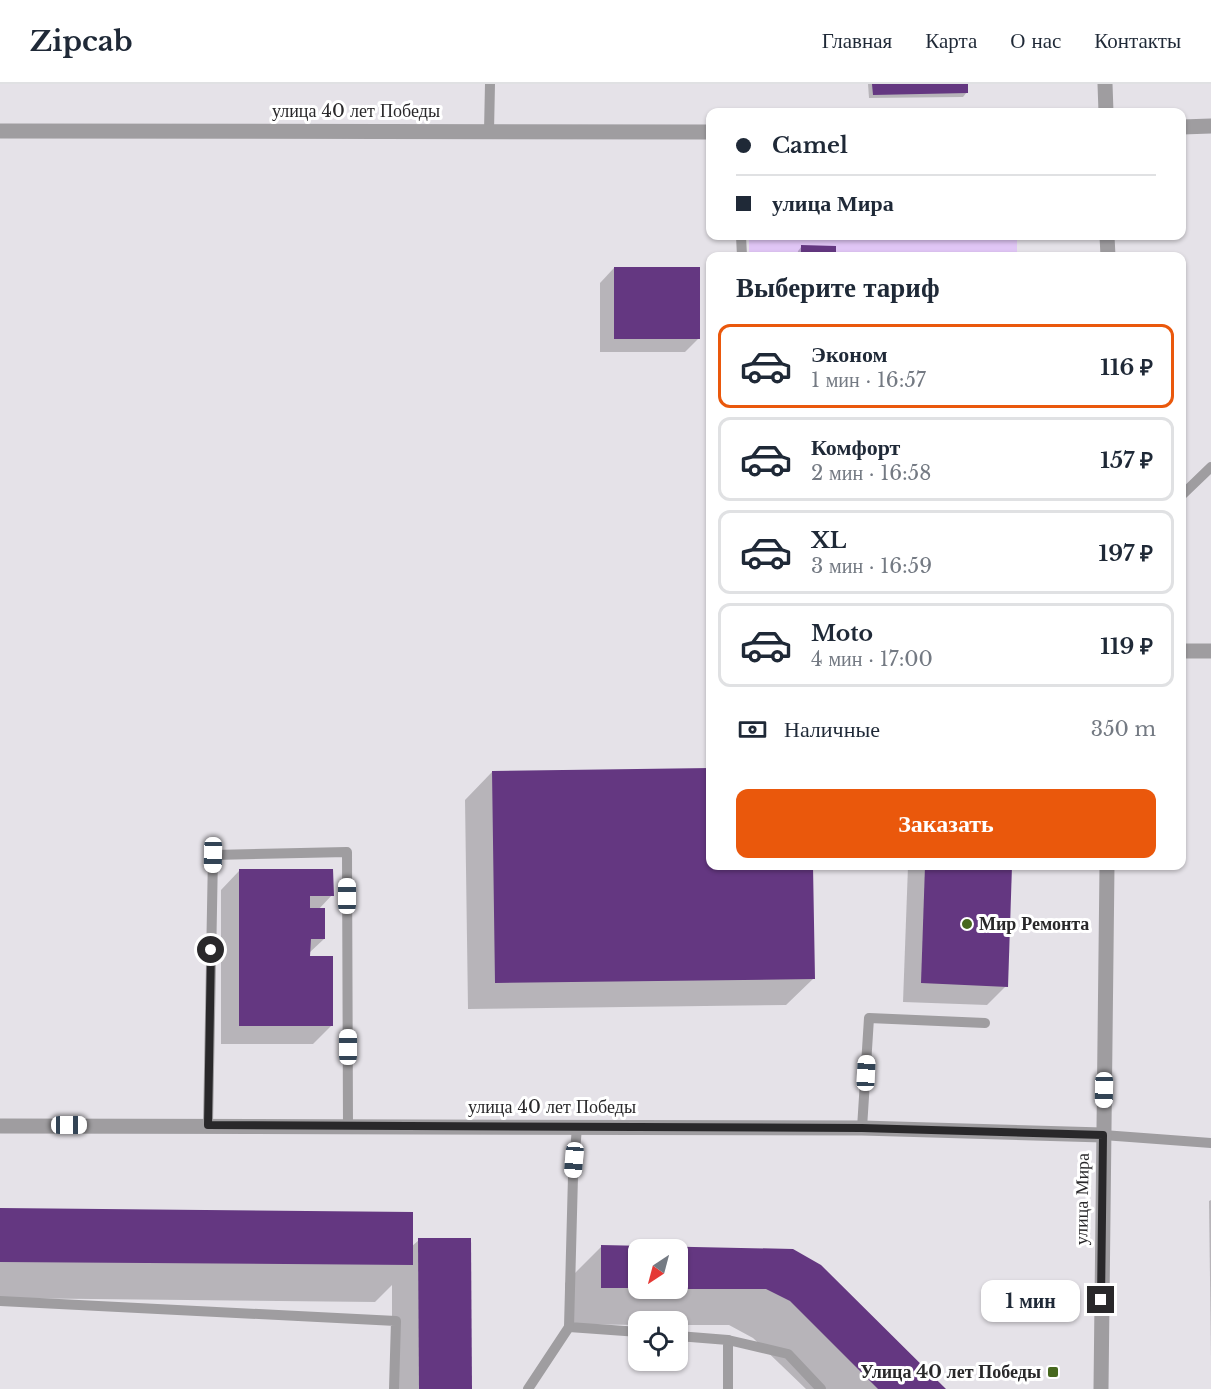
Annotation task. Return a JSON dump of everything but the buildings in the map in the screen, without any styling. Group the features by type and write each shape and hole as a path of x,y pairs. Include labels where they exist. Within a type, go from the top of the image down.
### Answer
{"street":[{"path":"1105,84 1106,108"},
{"path":"1186,127 1211,126"},
{"name":"улица 40 лет Победы","path":"0,131 706,132"},
{"path":"1186,651 1211,651"},
{"name":"улица Мира","path":"1101,1389 1107,870"},
{"name":"улица 40 лет Победы","path":"0,1126 862,1128 1103,1135"}],"lane":[{"path":"489,131 490,84"},
{"path":"1186,491 1211,467"},
{"path":"208,1125 213,855 347,852 348,1126"},
{"path":"862,1128 869,1018 985,1023"},
{"path":"528,1389 569,1327 573,1176 577,1126"},
{"path":"1103,1135 1211,1143"},
{"path":"0,1301 396,1321 394,1389"},
{"path":"569,1327 628,1331"},
{"path":"688,1337 728,1340 788,1354 821,1389"},
{"path":"728,1340 728,1389"}],"shaded area":[{"path":"749,240 1017,240 1017,252 749,252"}],"place":[{"name":"Мир Ремонта","path":"967,924"},
{"name":"Улица 40 лет Победы","path":"1053,1372"}],"route":[{"path":"211,950 208,1125 862,1128 1103,1135 1101,1300"}]}
